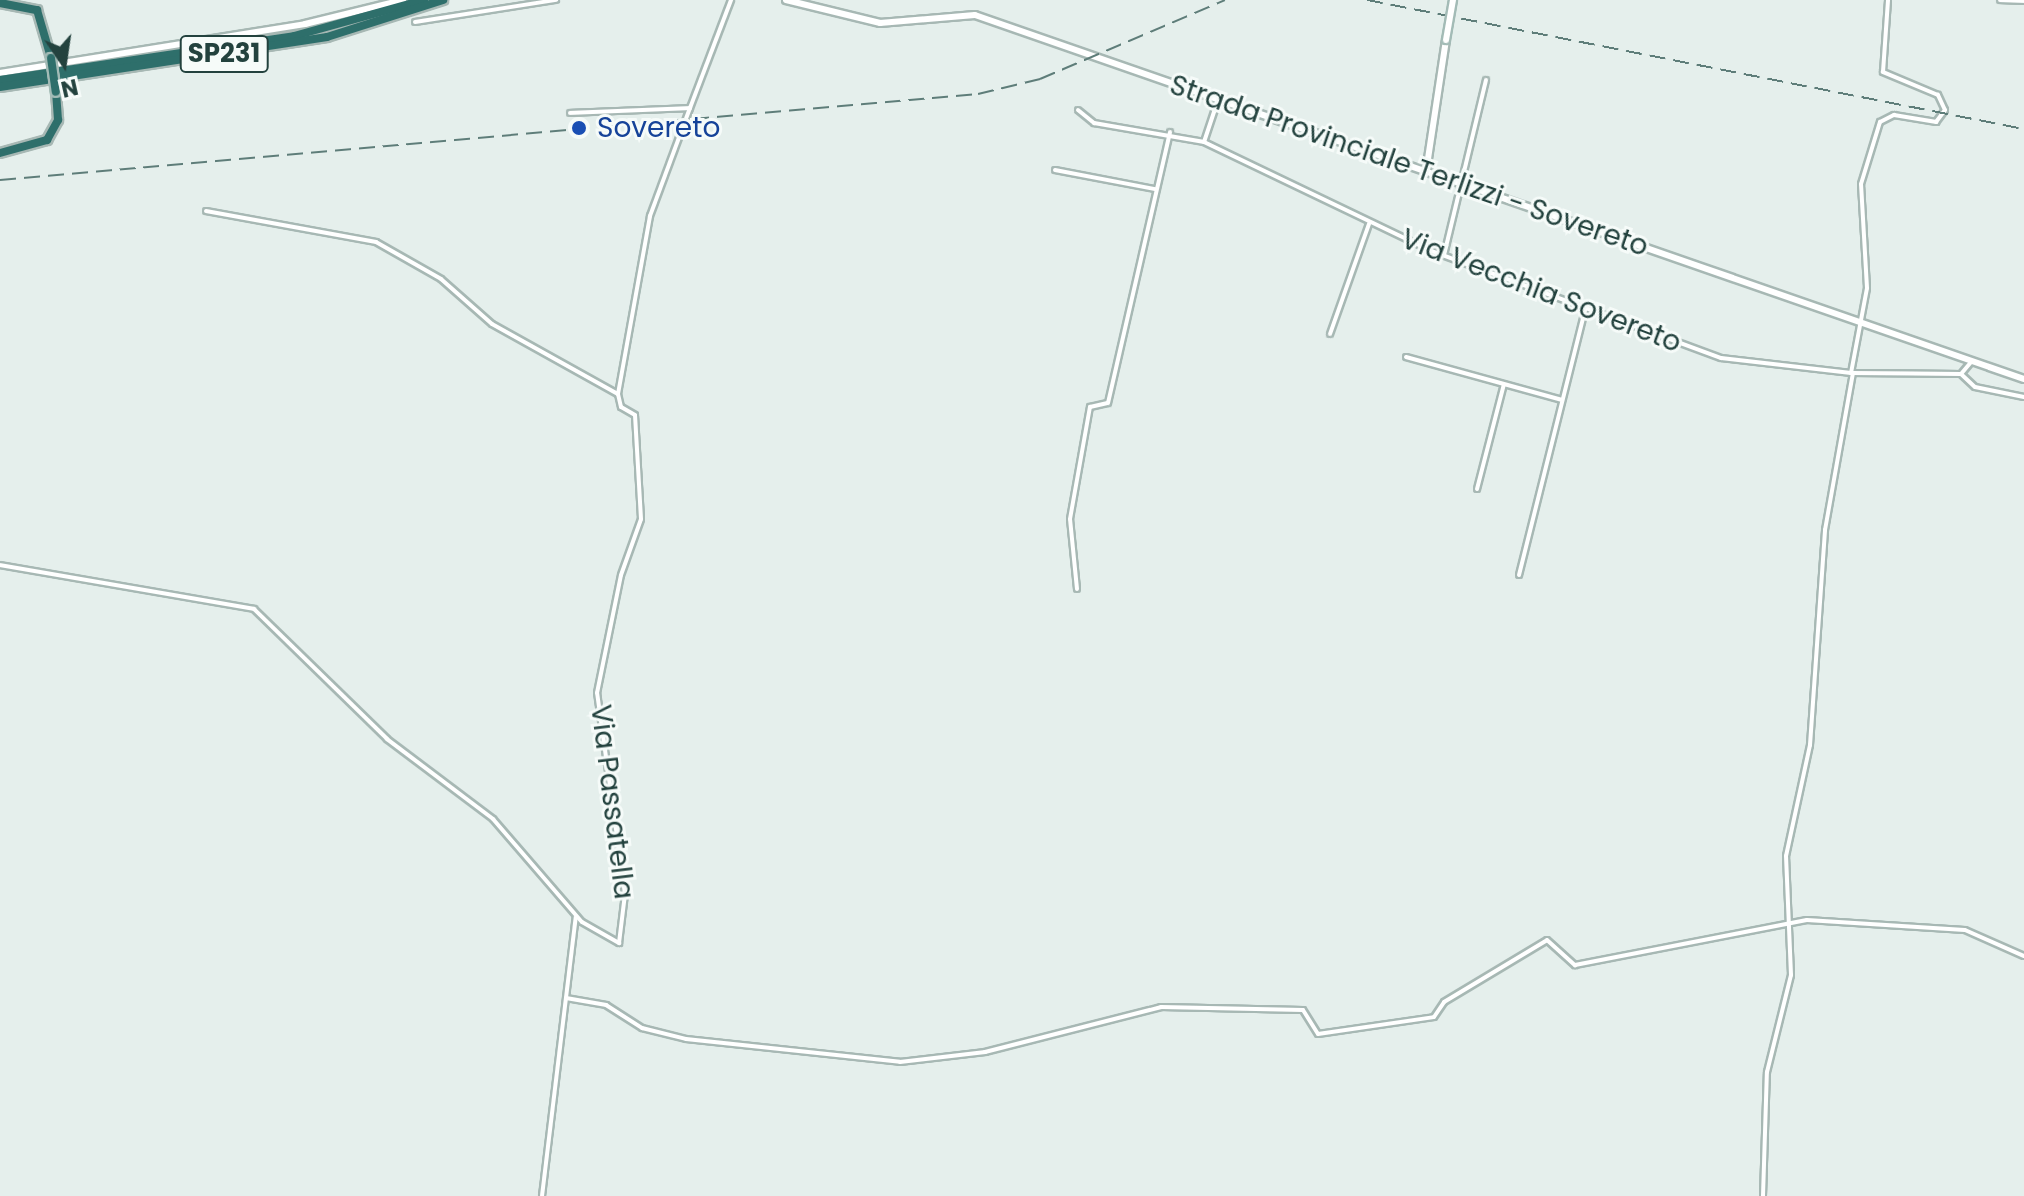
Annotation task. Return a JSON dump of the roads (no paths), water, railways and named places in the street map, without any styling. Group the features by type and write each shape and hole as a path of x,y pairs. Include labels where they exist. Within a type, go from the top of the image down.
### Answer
{"highway":[{"name":"SP231","path":"0,80 294,36 424,0"},
{"name":"SP231","path":"0,88 327,37 443,0"},
{"path":"0,3 37,10 51,58 58,120 47,140 0,153"}],"street":[{"path":"0,70 14,71 305,24 403,0"},
{"path":"415,22 556,0"},
{"path":"206,211 376,242 441,279 492,324 618,394 650,216 731,0"},
{"name":"Strada Provinciale Terlizzi - Sovereto","path":"786,0 880,23 968,13 2024,379"},
{"path":"1418,169 1425,153 1453,0"},
{"path":"1763,1196 1767,1072 1791,975 1786,924 1786,856 1812,731 1825,530 1867,288 1861,184 1880,122 1894,115 1936,122 1945,110 1938,95 1883,72 1888,0"},
{"path":"2000,0 2024,1"},
{"path":"1444,255 1486,80"},
{"path":"1204,142 1218,100"},
{"path":"570,113 690,108"},
{"name":"Via Vecchia Sovereto","path":"1078,110 1094,123 1170,132 1204,142 1369,224 1444,255 1585,310 1748,364 1852,373 1961,374 1975,387 2024,397"},
{"path":"1077,589 1070,519 1090,407 1108,403 1170,132"},
{"path":"1425,153 1426,172"},
{"path":"1055,170 1155,189"},
{"path":"1330,334 1369,224"},
{"path":"1519,575 1585,310"},
{"path":"1406,357 1562,400"},
{"path":"1961,374 1972,361"},
{"path":"1477,489 1504,384"},
{"name":"Via Passatella","path":"0,565 254,609 387,739 493,819 576,917 612,942 621,940 625,894 597,693 621,575 641,519 635,415 621,407 618,394"},
{"path":"542,1196 541,1156 555,1105 576,917"},
{"path":"566,998 606,1005 642,1028 686,1039 917,1061 1161,1007 1303,1010 1318,1034 1434,1017 1444,1002 1543,941 1575,965 1786,924 1958,929 2024,956"}],"railway":[{"path":"0,180 978,94 1040,79 1225,0"},
{"path":"1367,0 2024,129"}],"place":[{"name":"Sovereto","path":"579,128"}]}
